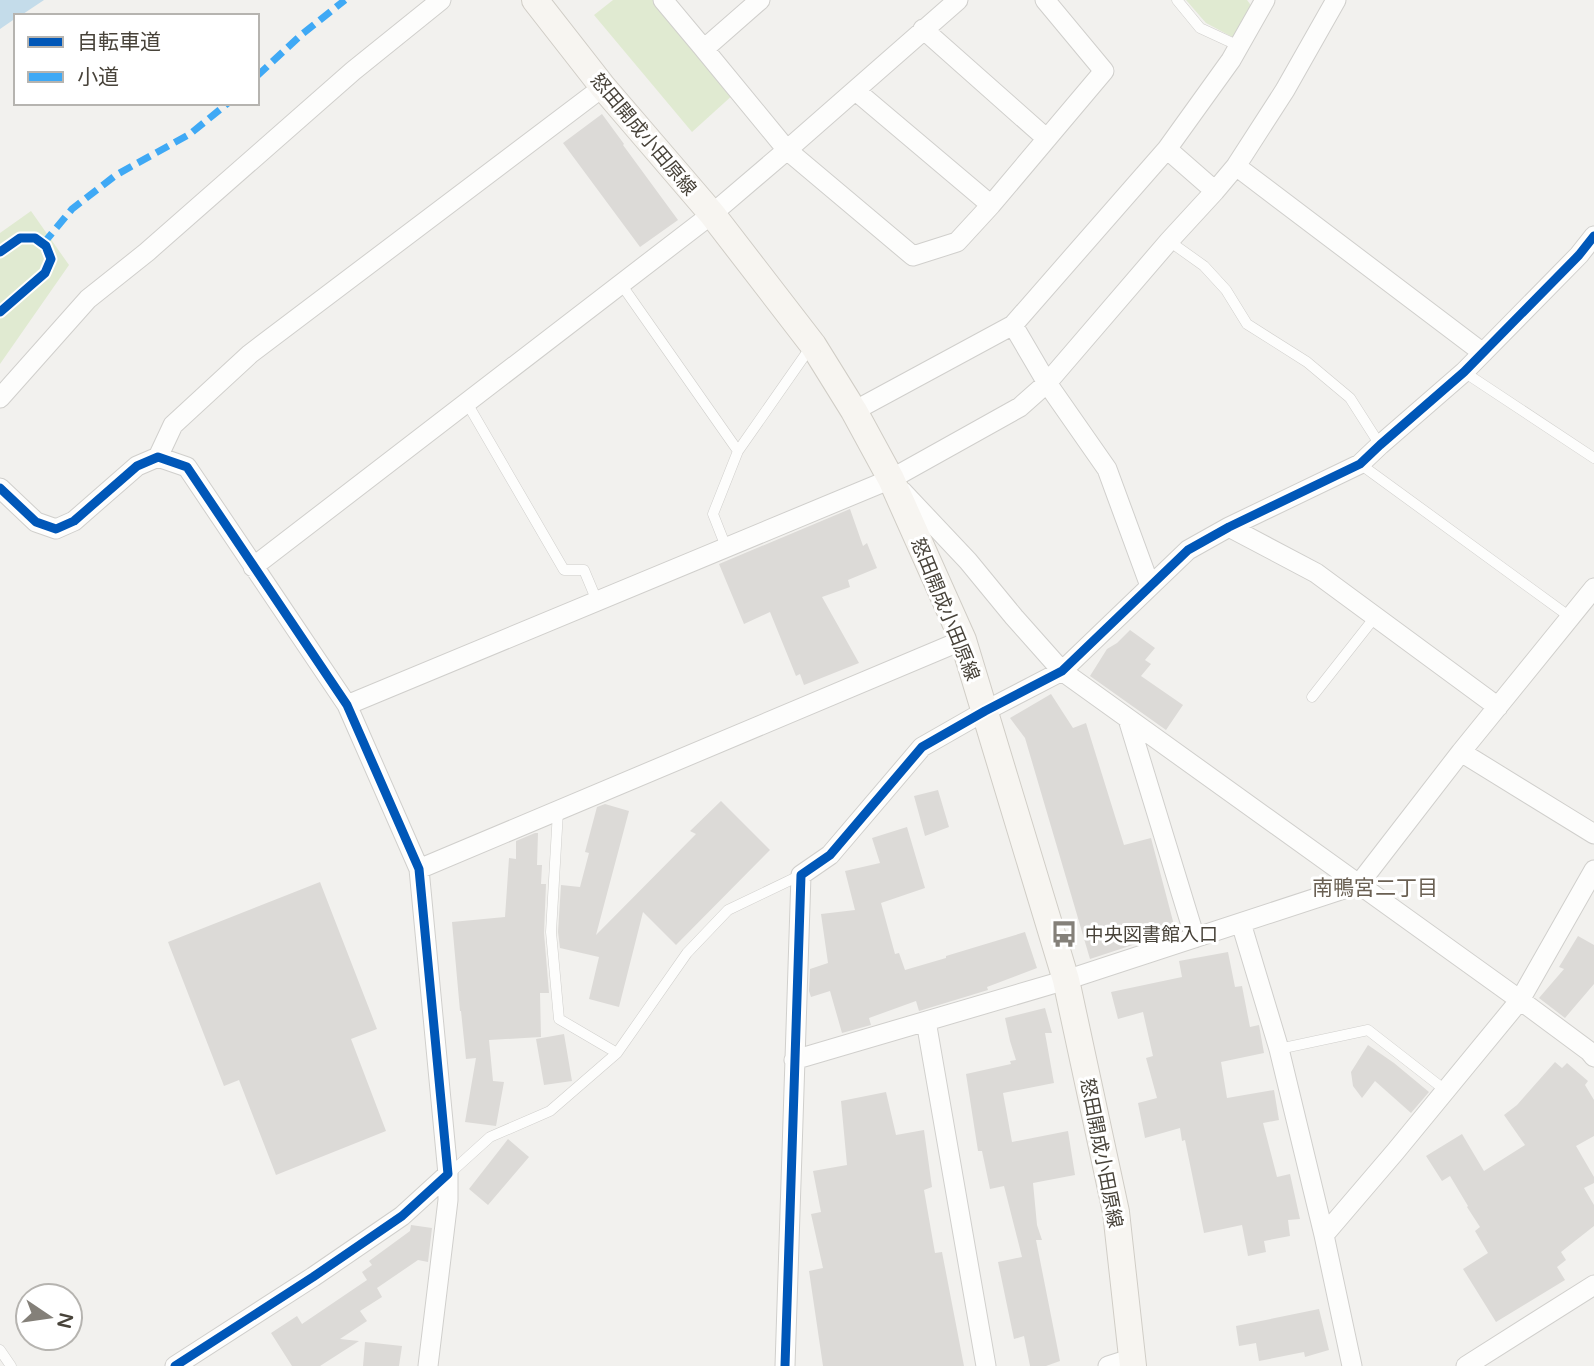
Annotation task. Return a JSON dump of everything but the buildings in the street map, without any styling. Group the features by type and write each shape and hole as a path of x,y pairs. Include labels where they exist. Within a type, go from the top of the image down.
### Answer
{"main road":[{"name":"怒田開成小田原線","path":"535,0 603,87 712,214 813,345 854,411 891,479 963,640 1066,980 1116,1212 1133,1362"}],"street":[{"path":"0,398 88,299 147,252 353,71 441,0"},
{"path":"663,0 787,150 914,256 957,242 1104,71 1045,0"},
{"path":"704,49 761,0"},
{"path":"253,567 712,214 958,0"},
{"path":"854,411 1013,325 1167,149 1231,60 1265,0"},
{"path":"347,705 891,479 1020,407 1047,383 1236,166 1285,90 1331,2"},
{"path":"923,29 1046,138"},
{"path":"0,488 36,522 56,529 74,522 137,466 158,457 173,425 250,354 603,87"},
{"path":"856,91 990,205"},
{"path":"1167,149 1215,191"},
{"path":"1236,166 1483,353"},
{"path":"785,1366 801,875 830,855 922,747 1062,671 1188,550 1229,527 1360,464 1587,261 1594,236"},
{"path":"1013,325 1047,383 1107,468 1150,586"},
{"path":"158,457 187,467 347,705 419,869 448,1174 448,1200 428,1366"},
{"path":"891,479 968,561 1062,671 1520,1000 1594,1057"},
{"path":"1229,527 1316,573 1498,706"},
{"path":"794,1060 1066,980 1359,884 1461,752 1594,588"},
{"path":"419,869 963,640"},
{"path":"1128,719 1195,937"},
{"path":"1461,752 1594,834"},
{"path":"1324,1235 1520,1000 1594,870"},
{"path":"1241,923 1279,1049 1324,1235 1352,1366"},
{"path":"926,1021 986,1366"},
{"path":"175,1366 402,1216 448,1174"},
{"path":"1466,1366 1594,1285"},
{"path":"1108,1366 1133,1362"}],"lane":[{"path":"1177,0 1200,28 1239,46"},
{"path":"1168,241 1204,266 1226,290 1247,324 1307,362 1350,398 1381,444"},
{"path":"621,284 738,451"},
{"path":"726,547 713,514 738,451 813,345"},
{"path":"1464,372 1594,458"},
{"path":"467,403 564,570 584,570 597,601"},
{"path":"1360,464 1570,617"},
{"path":"1312,697 1375,617"},
{"path":"558,810 551,932 559,1019 617,1052"},
{"path":"448,1174 490,1137 550,1111 617,1052 687,953 728,910 801,875"},
{"path":"1279,1049 1368,1030 1446,1090"},
{"path":"0,1350 11,1366"}],"green space":[{"path":"613,0 653,0 735,93 692,132 594,15"},
{"path":"1186,0 1247,0 1253,8 1236,39 1206,23"},
{"path":"31,211 69,265 0,364 0,233"}],"water":[{"path":"0,0 44,0 23,14 14,14 14,19 0,29"}],"marked path":[{"path":"259,74 301,35 345,0"},
{"path":"43,244 72,209 116,175 190,134 226,105"}],"cycle path":[{"path":"785,1366 801,875 830,855 922,747 1062,671 1188,550 1229,527 1360,464 1464,372 1579,255 1594,236"},
{"path":"0,252 20,238 35,238 46,246 51,259 45,273 0,312"},
{"path":"0,488 36,522 56,529 74,521 137,466 158,457 187,467 347,705 419,869 448,1174 402,1216 175,1366"}],"place":[{"name":"中央図書館入口","path":"1064,934"}],"district":[{"name":"南鴨宮二丁目","path":"1375,888"}]}
